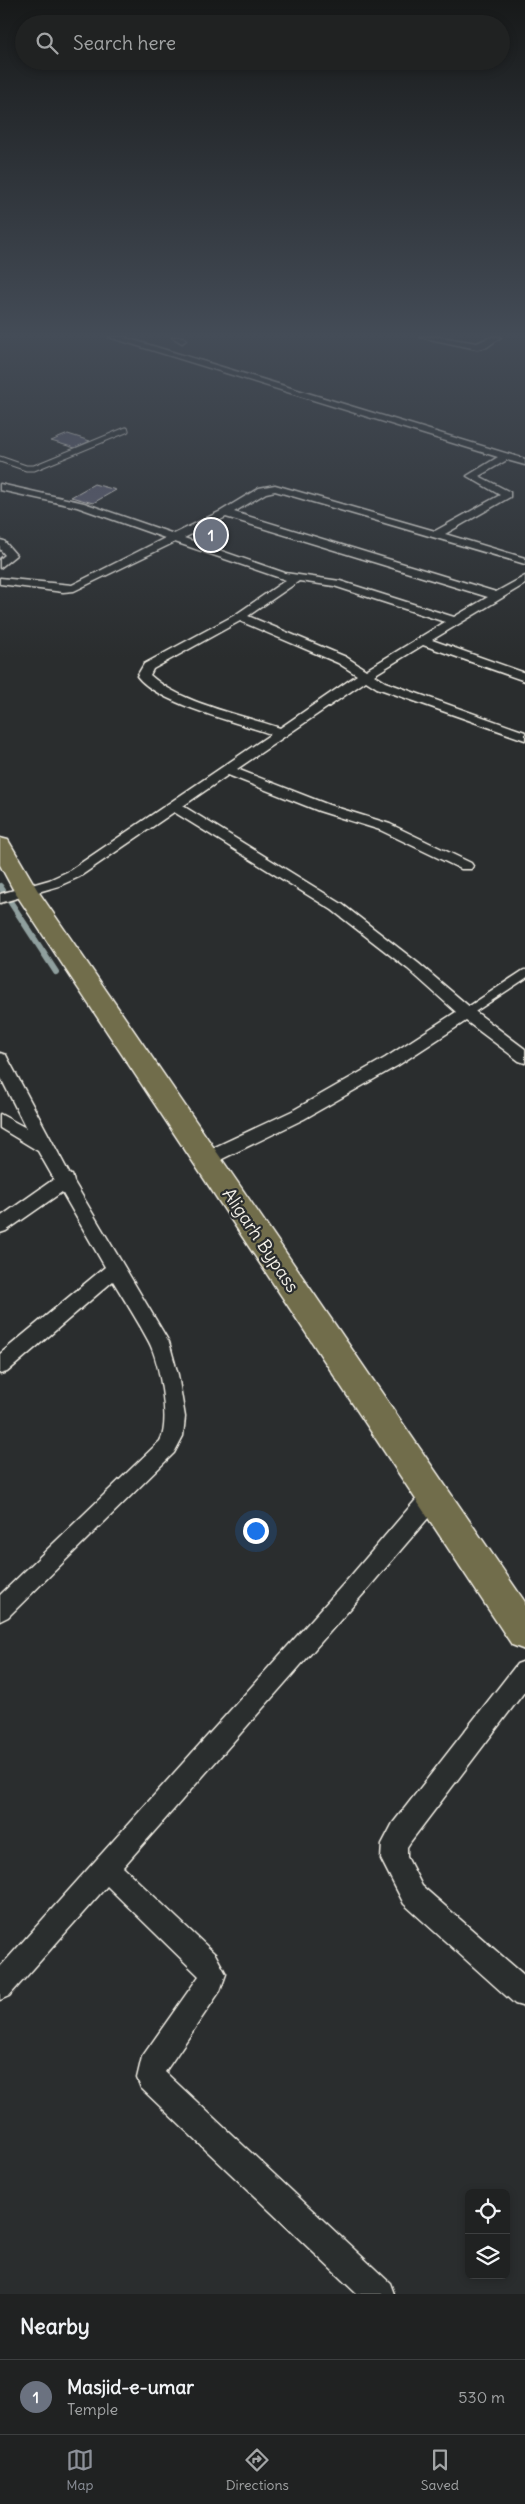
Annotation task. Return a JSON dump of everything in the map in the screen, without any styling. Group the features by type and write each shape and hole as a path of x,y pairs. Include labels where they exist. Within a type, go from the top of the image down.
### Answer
{"highway":[{"name":"Aligarh Bypass","path":"0,845 14,895 206,1159 525,1633"}],"street":[{"path":"467,444 525,462"},
{"path":"436,535 505,498 506,494 472,476 507,456"},
{"path":"0,487 80,505 173,540 294,579 336,583 454,621"},
{"path":"0,581 63,589 74,588 173,540 225,513 263,490 275,488 525,561"},
{"path":"225,513 498,596"},
{"path":"0,543 11,556 0,565"},
{"path":"282,733 165,691 147,681 143,676 148,667 239,618 294,579"},
{"path":"14,895 54,883 74,874 366,676 525,579"},
{"path":"239,618 342,660 381,685 525,736"},
{"path":"422,641 525,677"},
{"path":"228,770 324,808 385,827 466,866"},
{"path":"174,806 337,907 413,966 466,1013 525,1057"},
{"path":"206,1159 298,1115 391,1062 466,1013"},
{"path":"0,1059 45,1148 66,1180 114,1269 159,1342 165,1358 173,1436 167,1446 0,1610"},
{"path":"0,1120 45,1148"},
{"path":"0,1226 66,1180"},
{"path":"0,1366 114,1269"},
{"path":"0,1987 351,1593 433,1496"},
{"path":"525,1672 402,1832 395,1844 394,1859 413,1895 525,1994"},
{"path":"105,1867 206,1963 213,1974 211,1982 152,2067 151,2078 379,2294"}],"lane":[{"path":"0,459 26,468 34,468 92,444"},
{"path":"466,1013 525,974"}],"building":[{"path":"61,444 83,444 75,448"},
{"path":"94,484 116,490 93,503 71,497"}],"waterway":[{"path":"0,886 56,972"}],"place":[{"name":"Masjid-e-umar","path":"211,535"}]}
